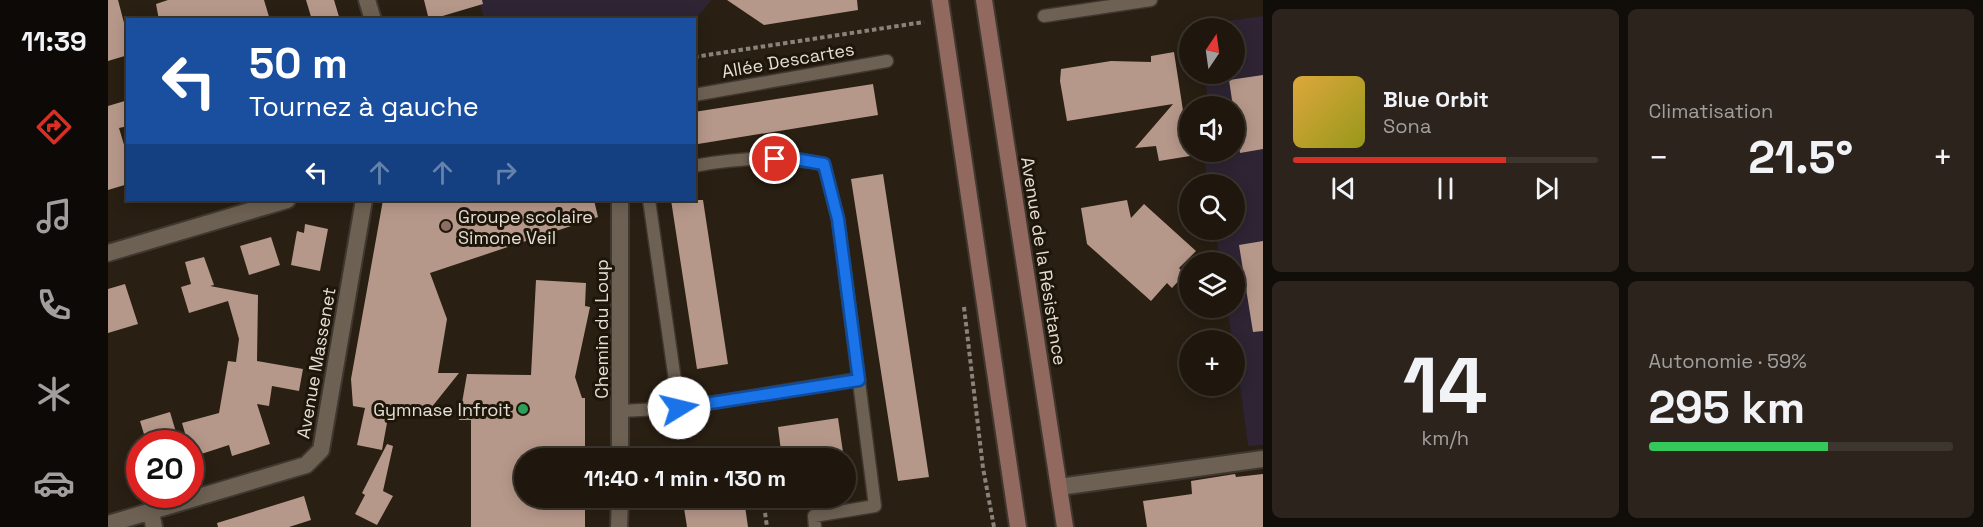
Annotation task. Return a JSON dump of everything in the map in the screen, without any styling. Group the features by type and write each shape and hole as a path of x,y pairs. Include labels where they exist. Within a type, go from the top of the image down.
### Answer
{"main road":[{"path":"940,0 1018,527"},
{"name":"Avenue de la Résistance","path":"984,0 1065,527"}],"street":[{"path":"367,0 372,18"},
{"path":"108,253 284,201"},
{"name":"Avenue Massenet","path":"108,524 153,519 306,465 321,450 364,201"},
{"name":"Chemin du Loup","path":"620,448 621,201"},
{"path":"1059,487 1263,459"},
{"path":"619,527 620,508"}],"lane":[{"path":"1044,16 1151,0"},
{"name":"Allée Descartes","path":"696,95 887,61"},
{"path":"696,166 718,161 795,159 824,164 838,219 875,506 814,516 815,527"},
{"path":"649,201 679,408"},
{"path":"621,411 679,408 859,380"}],"path":[{"path":"696,57 943,18"},
{"path":"764,508 767,527"}],"shaded area":[{"path":"479,0 712,0 696,18 484,18"},
{"path":"1263,16 1263,445 1248,446 1241,396 1245,396 1245,330 1230,330 1229,318 1245,318 1245,252 1218,252 1217,240 1245,240 1245,174 1206,174 1205,162 1245,162 1245,96 1207,96 1206,84 1245,84 1245,18"}],"building":[{"path":"108,0 118,0 126,30 126,56 108,61"},
{"path":"168,0 264,0 269,18 159,18 156,4"},
{"path":"306,0 334,0 339,18 311,18"},
{"path":"424,0 482,0 483,4 436,18 428,18"},
{"path":"727,0 857,0 858,10 764,25"},
{"path":"1174,52 1181,96 1179,158 1159,161 1156,146 1135,148 1173,104 1067,121 1060,81 1061,69 1111,61 1151,62 1151,56"},
{"path":"1263,75 1263,149 1245,152 1245,96 1231,96 1230,84 1245,84 1245,78"},
{"path":"873,84 878,115 698,144 696,112"},
{"path":"126,101 126,126 119,128 126,151 126,185 108,190 108,106"},
{"path":"883,174 929,477 898,481 851,179"},
{"path":"703,200 728,364 697,369 671,201"},
{"path":"1127,200 1131,218 1144,204 1179,236 1179,240 1184,240 1196,251 1179,252 1179,280 1172,288 1167,283 1151,301 1087,244 1081,208"},
{"path":"383,201 594,201 598,217 430,273 447,319 438,373 459,373 423,418 389,412 382,450 357,445 365,408 353,406 351,379"},
{"path":"305,224 328,229 320,271 291,265 297,231 304,233"},
{"path":"271,237 280,265 249,275 240,246"},
{"path":"1263,241 1263,331 1253,332 1245,282 1245,252 1240,252 1239,245"},
{"path":"204,257 214,285 210,286 258,295 257,361 303,369 299,391 272,386 269,406 257,404 270,444 232,456 229,445 204,453 204,430 184,430 182,423 219,413 228,361 236,362 239,339 228,301 189,313 181,287 191,284 185,262"},
{"name":"Gymnase Infroit","path":"536,280 586,283 585,306 590,307 575,377 582,398 585,398 585,448 514,448 514,508 585,508 585,527 471,527 471,420 459,420 467,374 531,375"},
{"path":"125,284 138,324 108,333 108,289"},
{"path":"170,412 175,430 143,430 140,421"},
{"path":"838,418 842,448 781,448 778,427"},
{"path":"387,444 393,446 383,491 393,496 377,525 355,514 365,495 362,493"},
{"path":"1235,474 1236,477 1263,474 1263,527 1147,527 1143,501 1192,494 1191,481"},
{"path":"304,496 311,520 289,527 218,527 217,523"},
{"path":"684,508 745,508 748,527 687,527"}],"place":[{"name":"Groupe scolaire Simone Veil","path":"446,226"},
{"name":"Gymnase Infroit","path":"523,409"}],"route":[{"path":"679,408 859,380 838,219 824,164 795,159 775,159"}]}
